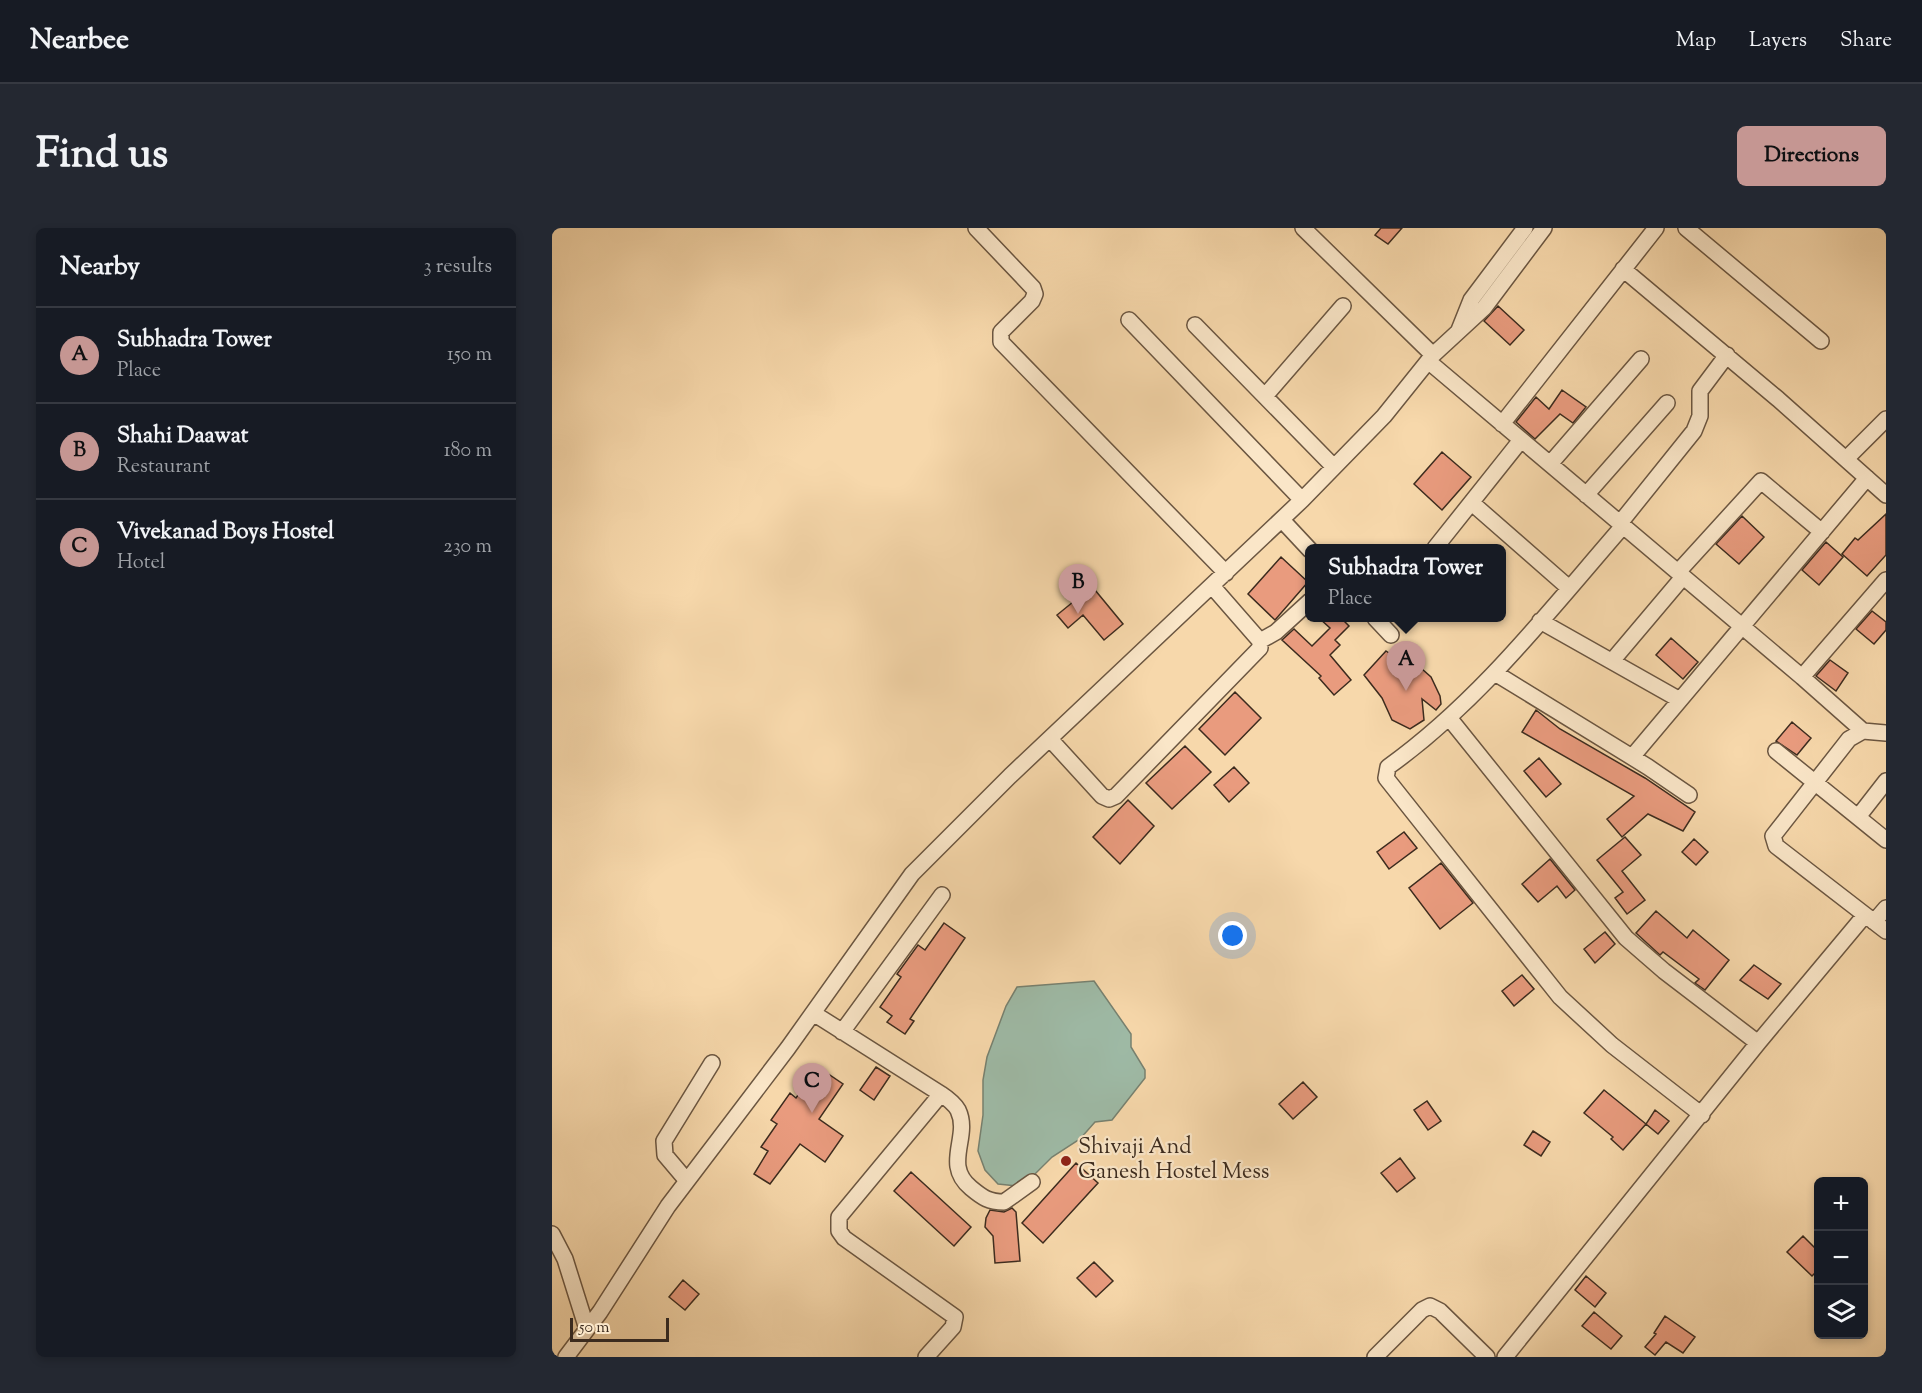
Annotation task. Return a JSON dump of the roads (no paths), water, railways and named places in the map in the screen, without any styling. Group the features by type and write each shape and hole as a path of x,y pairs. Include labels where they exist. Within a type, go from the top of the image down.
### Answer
{"street":[{"path":"976,228 1033,288 1035,294 1032,301 1001,332 1000,342 1226,573"},
{"path":"1303,228 1430,358 1502,424 1863,731 1886,733"},
{"path":"1459,330 1471,300 1525,228"},
{"path":"566,1357 687,1181 813,1013 912,874 1050,738 1302,500 1384,416 1430,358 1484,308 1545,228"},
{"path":"1502,424 1656,228"},
{"path":"1686,228 1821,341"},
{"path":"1623,269 1886,495"},
{"path":"1265,396 1343,306"},
{"path":"1129,320 1302,500"},
{"path":"1196,325 1334,467"},
{"path":"1702,1115 1612,1045 1560,997 1386,778 1388,767 1450,719 1495,673 1621,524 1694,431 1700,416 1700,391 1727,356"},
{"path":"1550,464 1641,359"},
{"path":"1586,495 1667,403"},
{"path":"1846,459 1886,419"},
{"path":"1439,544 1521,440"},
{"path":"1632,757 1867,478"},
{"path":"1612,661 1681,574 1761,481 1822,532"},
{"path":"1472,503 1569,588"},
{"path":"1282,520 1305,545"},
{"path":"1802,677 1886,580"},
{"path":"1050,738 1102,796 1109,799 1116,796 1260,648 1260,641 1212,586"},
{"path":"1260,641 1276,632 1305,606"},
{"path":"1540,621 1680,700"},
{"path":"1379,622 1391,635"},
{"path":"1495,673 1632,757 1689,795"},
{"path":"1450,719 1626,938 1664,971 1758,1043"},
{"path":"1863,731 1844,745 1773,836 1773,840 1776,846 1875,923"},
{"path":"1776,751 1886,840"},
{"path":"1858,817 1886,781"},
{"path":"842,1032 942,895"},
{"path":"1505,1357 1758,1043 1875,923 1886,908"},
{"path":"813,1013 954,1104 960,1115 957,1170 964,1183 985,1199 1004,1202 1032,1182"},
{"path":"687,1181 665,1155 664,1141 712,1064"},
{"path":"926,1357 953,1327 955,1317 844,1238 838,1223 839,1217 941,1094"},
{"path":"552,1234 565,1259 587,1329"},
{"path":"1375,1357 1422,1310 1431,1306 1440,1311 1482,1355"}],"place":[{"name":"Shahi Daawat","path":"1078,614"},
{"name":"Subhadra Tower","path":"1406,691"},
{"name":"Vivekanad Boys Hostel","path":"812,1113"},
{"name":"Shivaji And Ganesh Hostel Mess","path":"1066,1161"}]}
